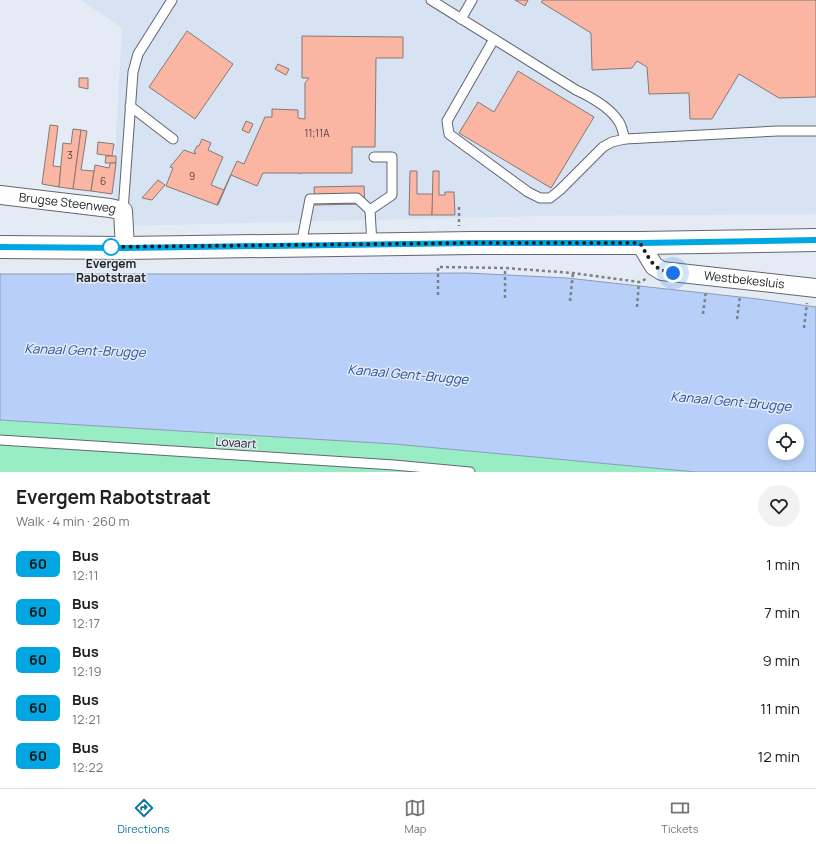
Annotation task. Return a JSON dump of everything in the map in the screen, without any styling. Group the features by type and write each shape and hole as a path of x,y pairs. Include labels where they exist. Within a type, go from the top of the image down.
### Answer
{"main road":[{"path":"0,247 125,248 816,240"}],"street":[{"name":"Brugse Steenweg","path":"0,195 110,208 122,211 125,248"},
{"path":"640,243 654,266 662,271"},
{"name":"Westbekesluis","path":"662,271 812,294"}],"lane":[{"path":"122,211 133,72 138,54 172,0"},
{"path":"431,0 576,90 591,97 609,110 619,122 625,140"},
{"path":"461,19 472,0"},
{"path":"494,39 447,120 449,134 528,192 540,198 550,198 603,147 612,142 778,131 816,131"},
{"path":"130,106 173,139"},
{"path":"370,210 392,195 392,157 374,157"},
{"path":"301,245 310,199 357,198 370,210 372,244"},
{"name":"Lovaart","path":"0,440 378,464 470,472"}],"path":[{"path":"438,295 438,267 505,268 573,273 639,282 662,271"},
{"path":"505,268 505,298"},
{"path":"570,301 573,273"},
{"path":"638,307 639,282"},
{"path":"703,314 706,287"},
{"path":"737,319 741,291"},
{"path":"804,328 812,294"}],"shaded area":[{"path":"81,0 816,0 816,214 543,216 119,226 113,193 122,28"}],"green space":[{"path":"0,420 394,444 697,472 0,472"}],"water":[{"name":"Kanaal Gent-Brugge","path":"467,273 567,278 758,299 816,307 816,472 696,472 394,444 0,420 0,274"}],"building":[{"path":"515,0 528,0 525,6"},
{"path":"543,0 816,0 816,97 779,98 739,74 712,119 690,119 689,93 649,94 647,67 637,61 632,68 592,70 591,33 541,2"},
{"path":"187,31 233,64 195,119 149,87"},
{"path":"302,36 403,37 403,58 376,58 375,147 352,147 352,173 263,173 257,186 231,175 217,205 237,161 244,164 265,117 272,117 272,109 298,110 298,118 305,119 305,83 309,78 302,78"},
{"path":"278,64 289,69 286,75 275,69"},
{"path":"518,71 594,117 551,188 459,133 478,102 494,112"},
{"path":"79,78 88,78 88,89 79,87"},
{"path":"246,121 253,124 249,133 242,130"},
{"path":"50,125 58,126 53,166 61,167 59,187 42,184"},
{"path":"73,129 81,130 73,189 59,187 63,143 71,144"},
{"path":"81,130 87,131 81,170 94,171 91,191 73,189"},
{"path":"202,139 211,143 208,150 223,157 211,185 224,190 217,205 166,186 173,168 170,167 184,150 195,154 196,153 194,152"},
{"path":"98,142 114,144 112,156 97,154"},
{"path":"106,156 116,156 116,163 105,163"},
{"path":"110,163 116,163 112,194 91,191 95,165 109,168"},
{"path":"410,171 417,171 417,194 433,194 432,215 409,215"},
{"path":"433,171 439,171 439,195 445,195 445,192 454,192 455,215 432,215"},
{"path":"158,180 165,185 152,200 142,198"},
{"path":"364,186 365,204 315,205 314,187"}],"bus line":[{"name":"60","path":"0,247 125,248 816,240"}],"place":[{"name":"Evergem Rabotstraat","path":"111,247"}],"route":[{"path":"111,247 473,243 640,243 654,266 662,271 673,273"}]}
